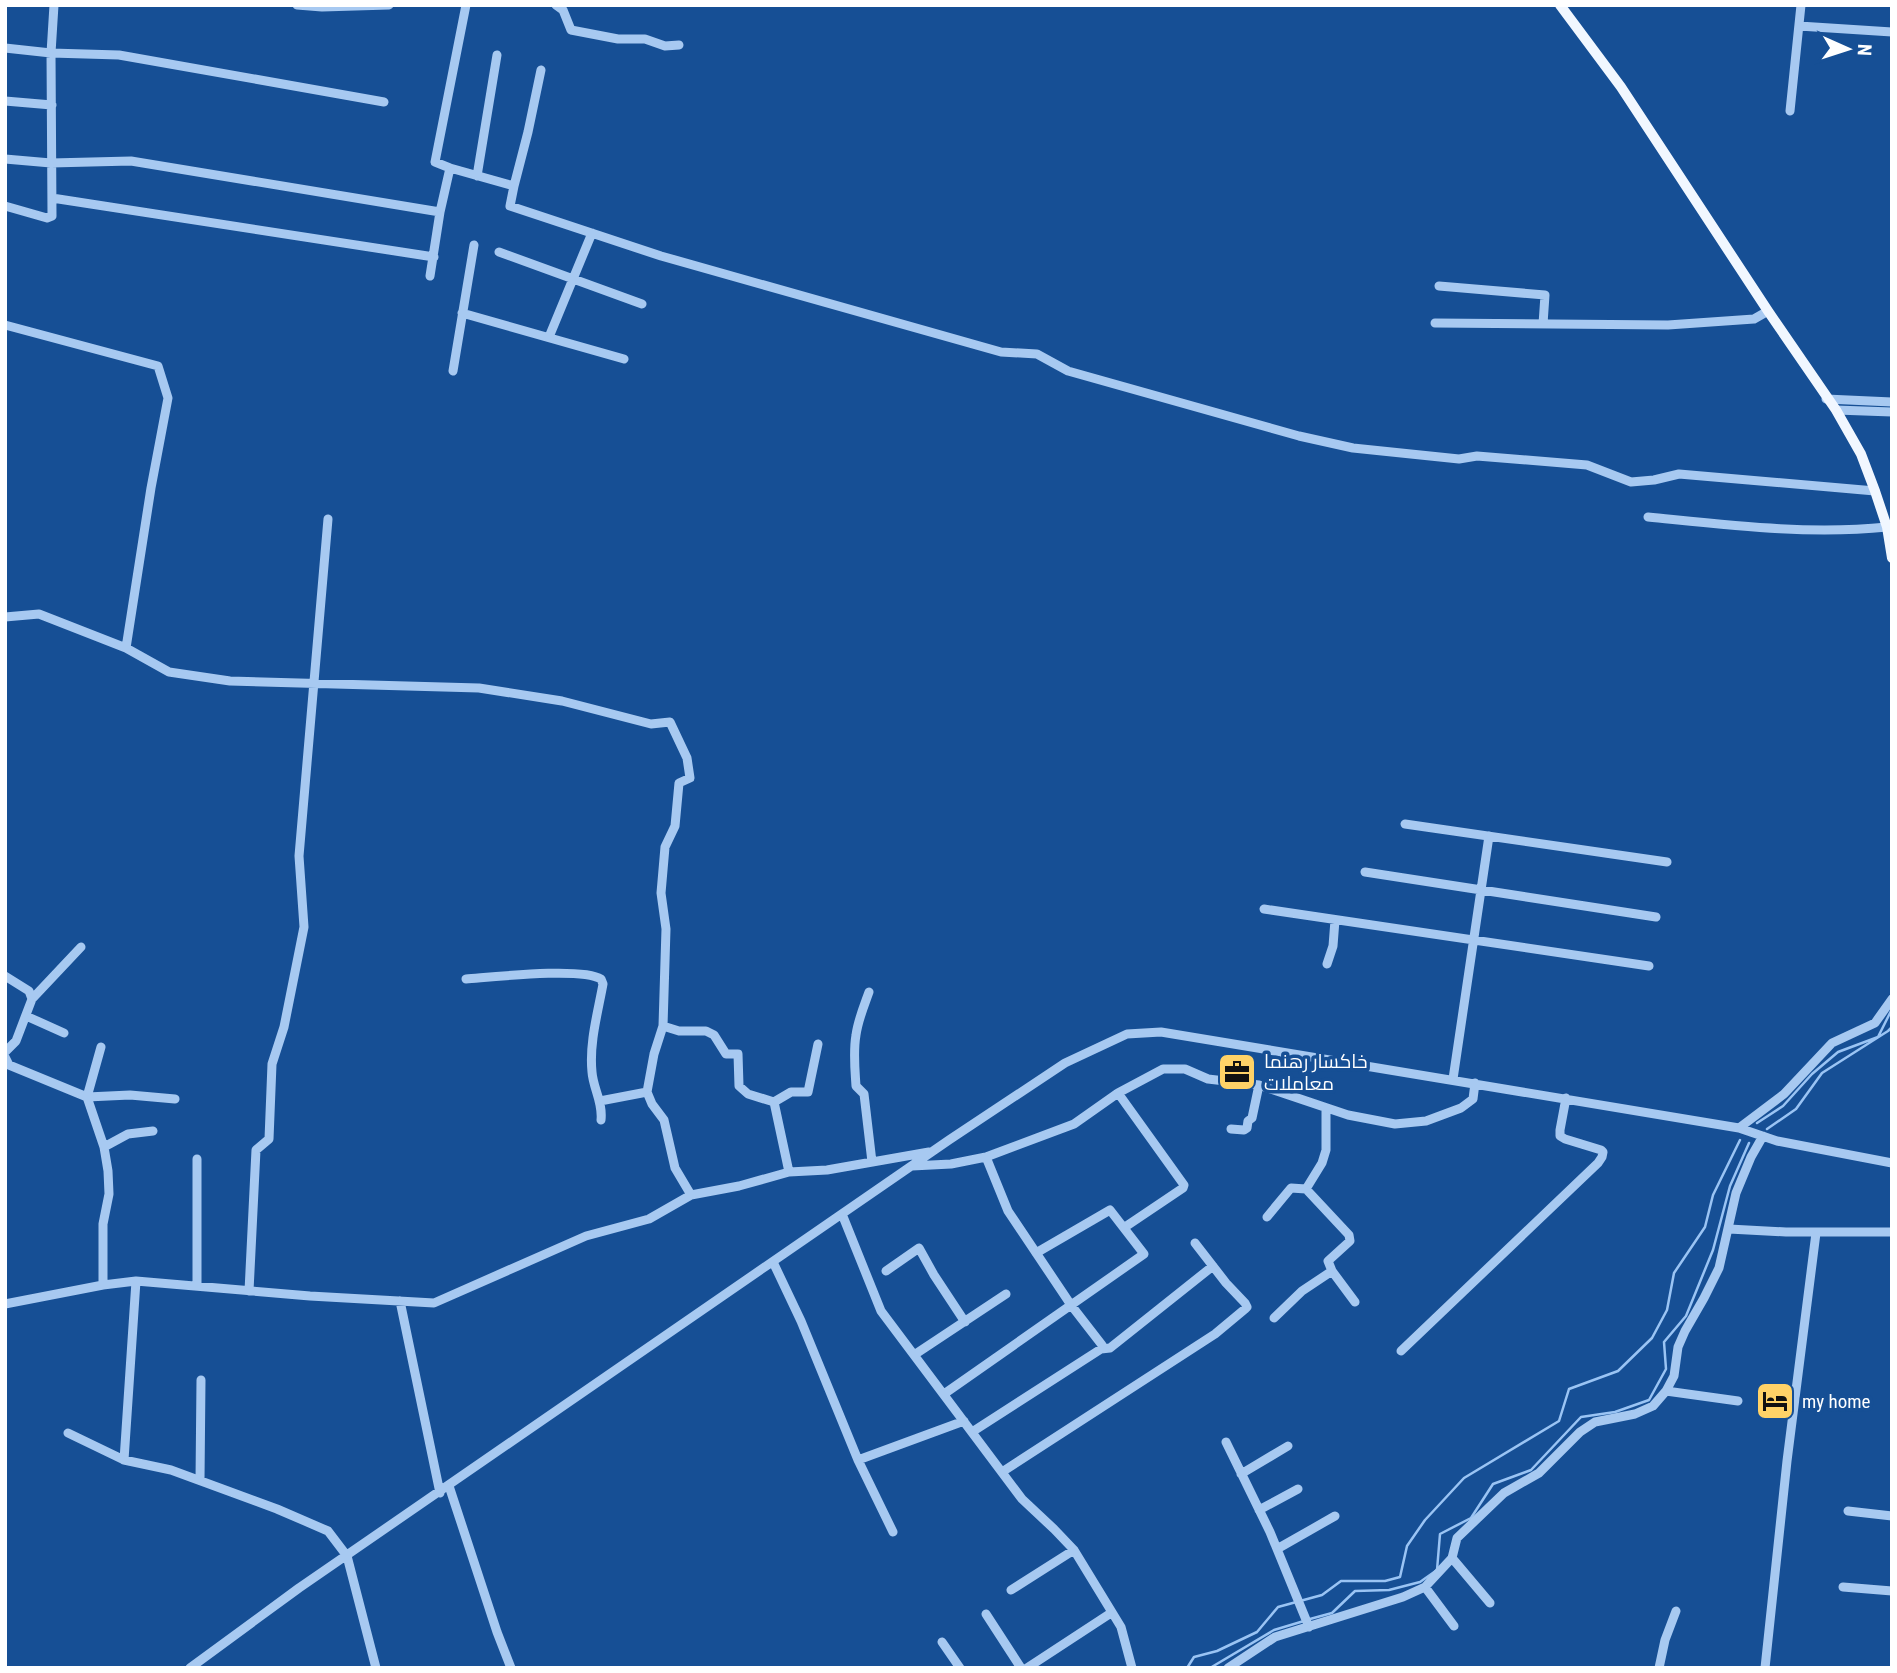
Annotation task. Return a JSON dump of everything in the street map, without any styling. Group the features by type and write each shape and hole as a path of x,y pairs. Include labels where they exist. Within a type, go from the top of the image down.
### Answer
{"main road":[{"path":"1560,5 1621,87 1826,399 1836,410 1861,454 1887,527 1892,558"}],"street":[{"path":"5,206 47,218 52,216 51,53 54,5"},
{"path":"297,5 389,5"},
{"path":"467,5 435,162 514,186"},
{"path":"556,5 563,10 571,30 618,39 645,39 665,46 679,45"},
{"path":"1790,111 1801,5"},
{"path":"1799,26 1892,32"},
{"path":"5,48 51,53 119,55 384,102"},
{"path":"477,176 497,55"},
{"path":"541,69 510,206 661,256 1001,352 1037,354 1068,371 1232,418 1353,448 1459,459 1477,456 1587,466 1630,482 1679,474 1875,491"},
{"path":"5,102 52,105"},
{"path":"5,159 51,163 131,161 440,212"},
{"path":"430,276 450,168"},
{"path":"52,198 434,257"},
{"path":"549,337 592,233"},
{"path":"453,371 474,245"},
{"path":"499,252 642,304"},
{"path":"1439,286 1545,295 1543,324"},
{"path":"1435,323 1668,325 1754,319 1768,311"},
{"path":"462,313 624,359"},
{"path":"5,325 158,366 168,398 126,648"},
{"path":"1826,399 1892,402"},
{"path":"1836,410 1892,412"},
{"path":"1648,517 1776,530 1887,527"},
{"path":"249,1291 256,1150 269,1139 272,1064 284,1027 304,927 299,856 328,519"},
{"path":"5,617 38,614 126,648 169,672 230,681 479,688 562,701 651,724 670,722 687,758 690,778 679,783 675,826 665,847 661,893 666,929 663,1026 654,1054 647,1092 664,1121 675,1168 691,1195"},
{"path":"1405,824 1667,862"},
{"path":"1453,1079 1489,836"},
{"path":"1365,872 1656,917"},
{"path":"1264,909 1649,967"},
{"path":"1327,964 1333,946 1335,920"},
{"path":"81,947 32,999 16,1041 5,1054 9,1065 88,1097 130,1095 175,1099"},
{"path":"466,979 573,974 601,979 603,984 593,1046 592,1073 600,1101 601,1120"},
{"path":"5,976 29,991 32,999"},
{"path":"869,992 855,1038 855,1061 856,1086 864,1094 872,1162"},
{"path":"1740,1128 1784,1094 1832,1043 1875,1023 1892,999"},
{"path":"26,1016 64,1033"},
{"path":"663,1026 679,1031 706,1031 715,1035 724,1053 738,1054 739,1086 748,1094 774,1102 791,1093 808,1092 818,1044"},
{"path":"190,1668 299,1588 933,1151 1065,1063 1127,1034 1161,1032 1566,1098 1740,1128 1763,1136 1892,1163"},
{"path":"101,1047 88,1097 104,1147 108,1171 108,1194 103,1224 103,1285"},
{"path":"911,1166 951,1164 986,1157 1074,1124 1118,1093 1163,1069 1185,1069 1208,1079 1259,1085 1348,1115 1395,1124 1426,1121 1461,1108 1473,1099 1475,1083"},
{"path":"1231,1129 1247,1128 1248,1121 1252,1118 1259,1085"},
{"path":"600,1101 647,1092"},
{"path":"1118,1093 1184,1185 1125,1227"},
{"path":"1401,1351 1602,1157 1601,1150 1560,1136 1566,1098"},
{"path":"774,1102 789,1172"},
{"path":"1306,1189 1322,1163 1326,1150 1326,1108"},
{"path":"104,1147 128,1134 153,1131"},
{"path":"1228,1668 1275,1637 1403,1597 1425,1587 1452,1558 1457,1538 1504,1493 1539,1473 1580,1432 1595,1422 1634,1414 1653,1406 1667,1391 1674,1376 1678,1348 1685,1331 1719,1268 1736,1193 1763,1136"},
{"path":"5,1304 136,1281 433,1303 586,1236 649,1219 691,1195 739,1186 789,1172 827,1170 933,1151"},
{"path":"986,1157 1008,1211 1071,1305 1102,1345 1101,1349"},
{"path":"197,1159 197,1286"},
{"path":"1267,1217 1291,1188 1306,1189 1351,1238 1329,1260 1332,1271 1355,1303"},
{"path":"944,1394 1143,1256 1144,1252 1110,1210 1036,1253"},
{"path":"842,1213 881,1311 1022,1499 1055,1529 1073,1550 1121,1628 1132,1668"},
{"path":"1729,1229 1816,1233 1892,1232"},
{"path":"1765,1668 1787,1461 1816,1233"},
{"path":"1002,1472 1215,1335 1247,1307 1195,1242"},
{"path":"886,1271 919,1248 965,1322"},
{"path":"773,1262 801,1321 858,1460 893,1532"},
{"path":"972,1432 1101,1349 1110,1348 1213,1266"},
{"path":"1274,1318 1302,1291 1332,1271"},
{"path":"124,1460 136,1281"},
{"path":"914,1355 1006,1294"},
{"path":"400,1301 440,1493"},
{"path":"200,1480 201,1380"},
{"path":"1667,1391 1738,1401"},
{"path":"858,1460 964,1421"},
{"path":"68,1433 124,1460 200,1480 328,1531 347,1556 376,1668"},
{"path":"1226,1442 1277,1549 1309,1627"},
{"path":"1241,1474 1288,1446"},
{"path":"449,1486 511,1668"},
{"path":"1259,1510 1298,1489"},
{"path":"1848,1511 1892,1516"},
{"path":"1277,1549 1335,1516"},
{"path":"1011,1590 1073,1550"},
{"path":"1452,1558 1490,1603"},
{"path":"1425,1587 1454,1626"},
{"path":"1843,1587 1892,1591"},
{"path":"1660,1668 1665,1640 1676,1611"},
{"path":"1027,1668 1111,1613"},
{"path":"986,1614 1021,1668"},
{"path":"942,1642 960,1668"}],"waterway":[{"path":"1757,1123 1783,1106 1812,1074 1838,1052 1878,1037 1892,1009"},
{"path":"1767,1129 1796,1109 1822,1073 1892,1027"},
{"path":"1187,1668 1194,1657 1217,1651 1257,1632 1278,1607 1322,1595 1341,1581 1385,1581 1400,1577 1407,1546 1425,1520 1464,1478 1559,1421 1569,1389 1618,1371 1652,1338 1667,1310 1674,1273 1705,1227 1713,1195 1740,1140"},
{"path":"1310,1619 1332,1613 1355,1591 1389,1590 1420,1582 1437,1570 1440,1534 1471,1518 1493,1484 1531,1470 1581,1417 1615,1412 1649,1400 1666,1369 1664,1342 1686,1316 1713,1250 1730,1186 1749,1143"},
{"path":"1210,1668 1274,1630 1304,1621"}],"place":[{"name":"خاکسار رهنما معاملات","path":"1237,1072"},
{"name":"my home","path":"1775,1401"}]}
